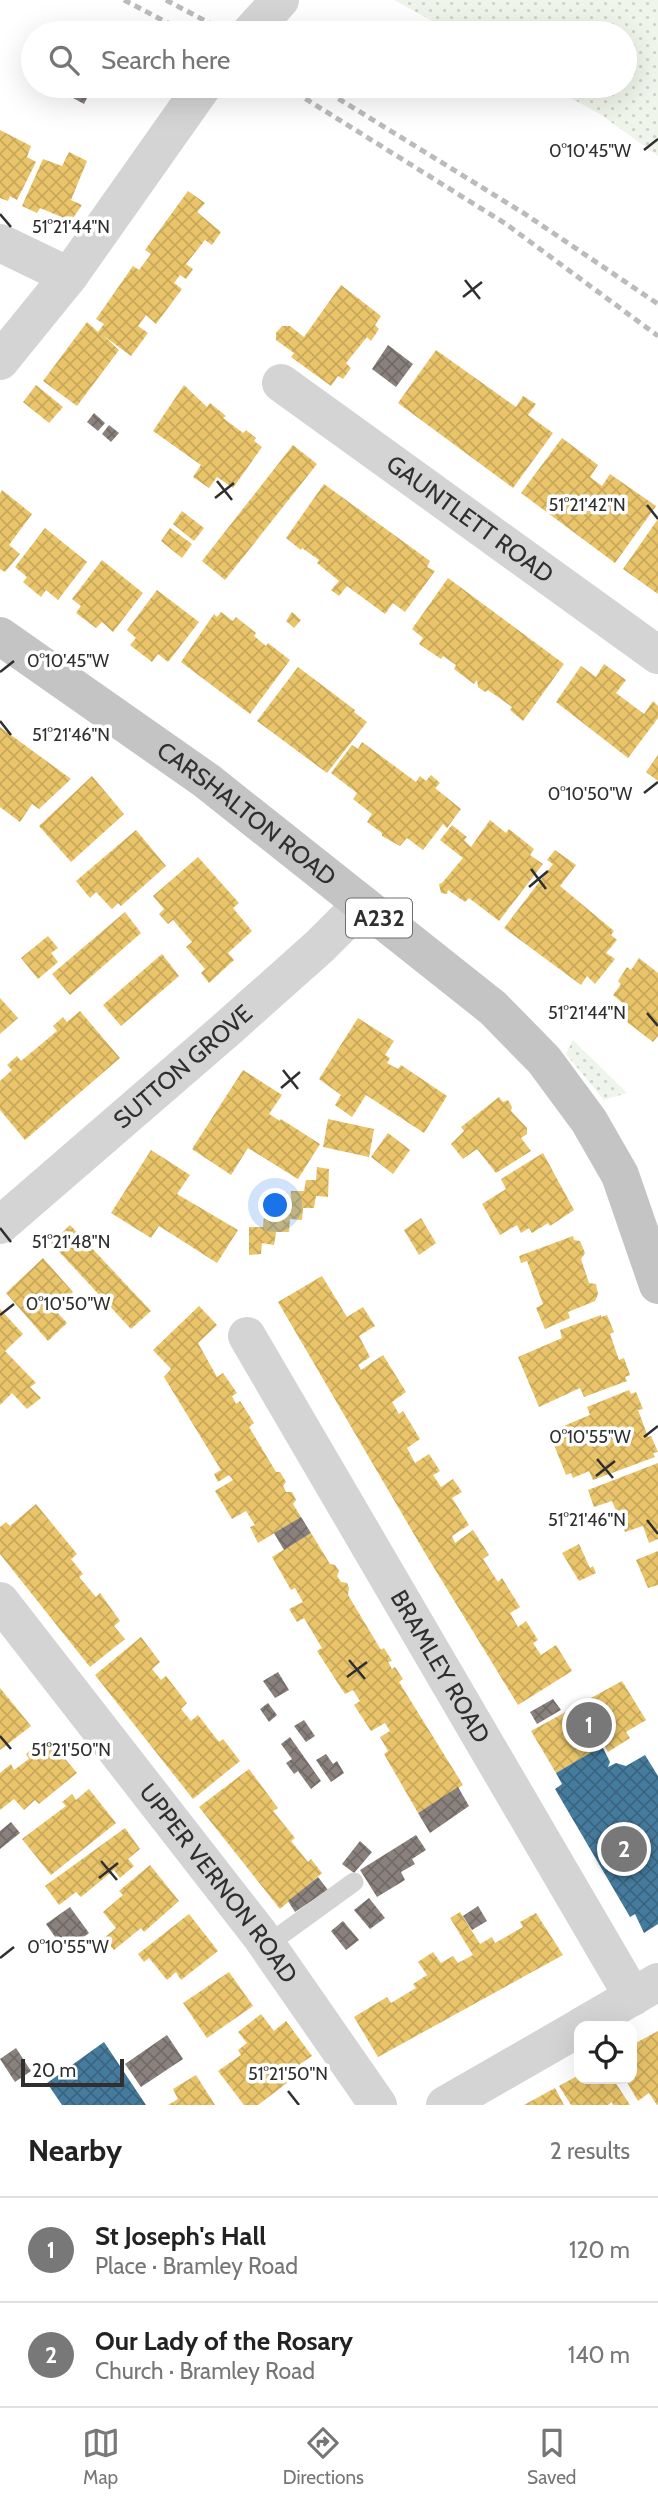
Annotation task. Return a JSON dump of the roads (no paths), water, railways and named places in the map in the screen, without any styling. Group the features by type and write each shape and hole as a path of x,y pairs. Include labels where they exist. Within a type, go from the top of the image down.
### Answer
{"highway":[{"name":"CARSHALTON ROAD","path":"0,636 192,770 493,1009 544,1060 589,1121 620,1175 658,1285"}],"street":[{"path":"261,21 280,0"},
{"path":"0,362 69,276 193,98"},
{"path":"0,243 69,276"},
{"name":"GAUNTLETT ROAD","path":"281,383 658,655"},
{"name":"SUTTON GROVE","path":"0,1225 269,992 362,904"},
{"name":"BRAMLEY ROAD","path":"247,1336 645,1989"},
{"name":"UPPER VERNON ROAD","path":"0,1601 267,1945 378,2105"},
{"path":"590,2021 645,1989"},
{"path":"445,2105 574,2030"}],"lane":[{"path":"267,1945 354,1882"}],"railway":[{"path":"124,0 164,21"},
{"path":"166,0 205,21"},
{"path":"304,98 506,224 658,336"},
{"path":"337,98 525,214 658,304"}],"place":[{"name":"St Joseph's Hall","path":"589,1725"},
{"name":"Our Lady of the Rosary","path":"624,1849"}]}
